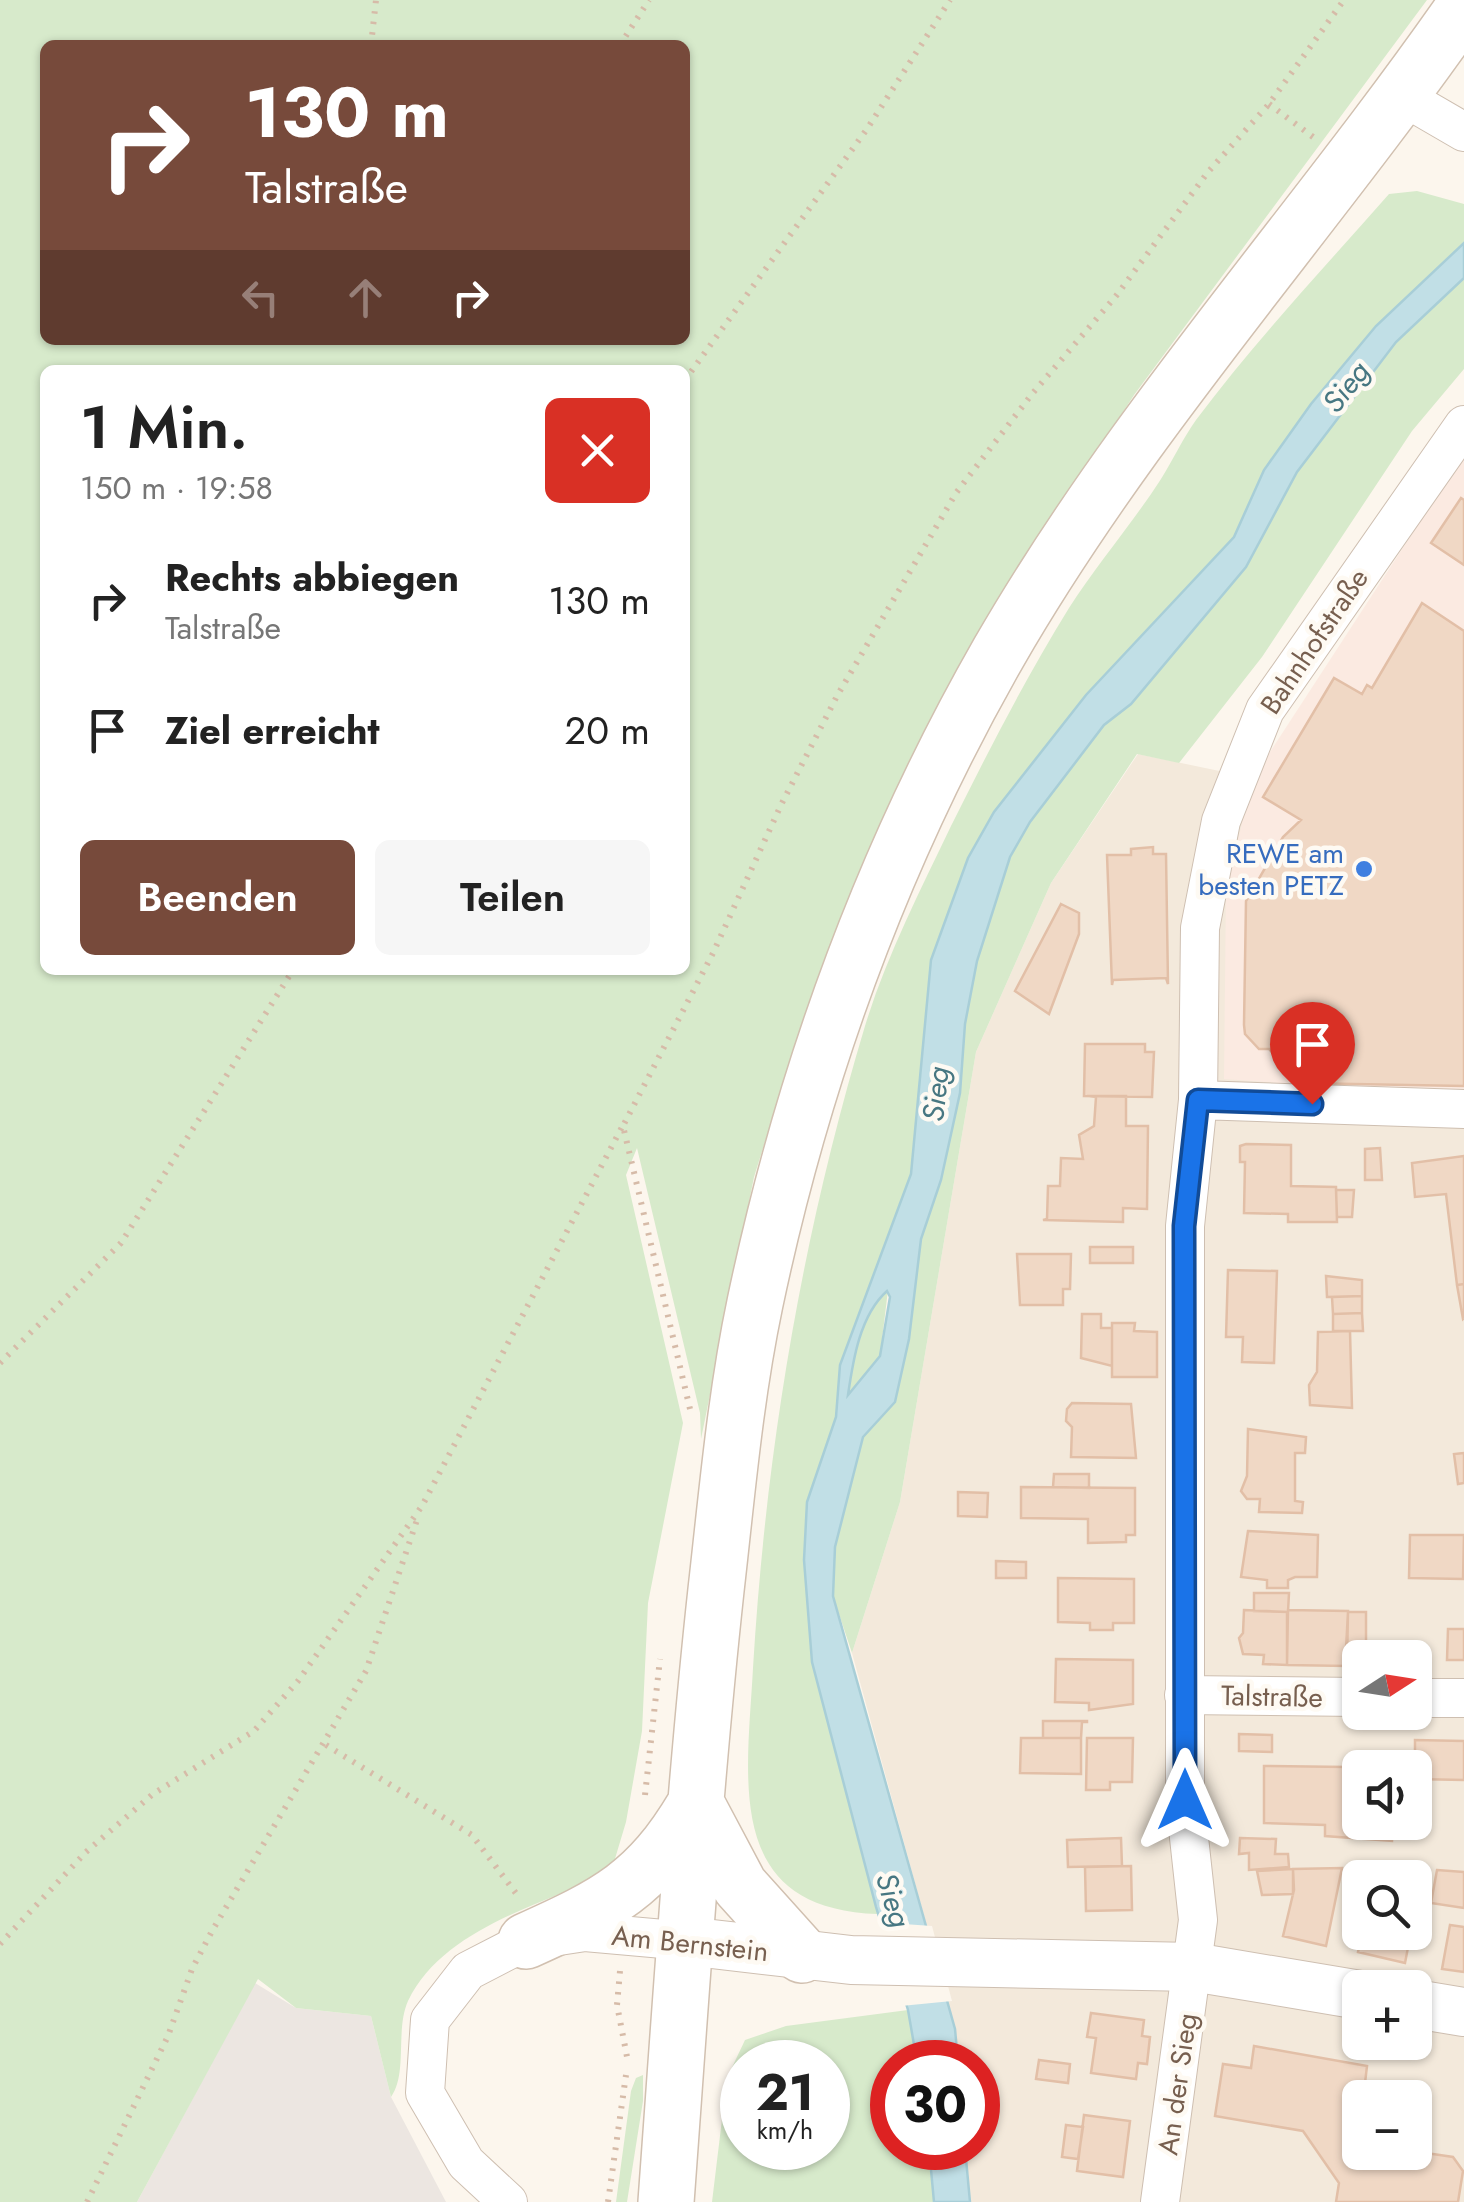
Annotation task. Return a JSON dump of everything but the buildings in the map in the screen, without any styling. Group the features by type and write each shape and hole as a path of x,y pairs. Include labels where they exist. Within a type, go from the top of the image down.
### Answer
{"main road":[{"path":"666,2202 696,1803 735,1420 754,1306 787,1168 827,1035 880,892 999,652 1079,523 1167,395 1402,96 1464,8"},
{"path":"526,1941 629,1888 668,1850 696,1803"},
{"path":"696,1803 740,1886 826,1958"}],"street":[{"path":"1402,96 1464,132"},
{"name":"Bahnhofstraße","path":"1193,1967 1198,1920 1185,1800 1184,1226 1198,1100 1200,928 1228,802 1265,710 1464,425"},
{"path":"1198,1100 1464,1109"},
{"name":"Talstraße","path":"1184,1695 1342,1697"},
{"path":"1432,1698 1464,1698"},
{"name":"Am Bernstein","path":"508,2202 466,2163 426,2093 430,2020 468,1970 526,1941 585,1932 826,1958 1193,1967"},
{"path":"1193,1967 1342,1992"},
{"name":"An der Sieg","path":"1160,2202 1193,1967"},
{"path":"1432,2007 1464,2012"}],"path":[{"path":"371,40 376,0"},
{"path":"623,40 649,0"},
{"path":"690,373 866,129 950,0"},
{"path":"0,1363 121,1244 290,975"},
{"path":"0,1944 86,1852 153,1794 254,1731 298,1681 422,1506 623,1126"},
{"path":"87,2202 168,2036 205,1944 366,1671 422,1506"},
{"path":"326,1744 472,1835 518,1894 526,1941"},
{"path":"608,2202 628,2062 617,2005 623,1936"}],"shaded area":[{"name":"REWE am besten PETZ","path":"1464,454 1464,1097 1224,1079 1226,889 1253,778"},
{"path":"1138,754 1253,778 1464,1097 1464,2202 970,2202 967,2170 1000,2170 1000,2040 956,2040 852,1653 900,1502 976,1052 1051,883"},
{"path":"255,1983 296,2008 371,2016 391,2097 446,2202 137,2202"}],"green space":[{"path":"0,0 1427,0 1134,395 983,629 893,805 797,1038 754,1177 701,1439 700,1413 637,1148 626,1175 683,1423 648,1603 642,1731 626,1822 611,1872 497,1921 445,1955 424,1976 404,2012 399,2076 391,2097 371,2016 296,2008 258,1979 137,2202 0,2202"},
{"path":"1417,191 1464,204 1464,243 1376,326 1264,470 1234,537 1086,695 994,812 968,858 931,960 911,1174 840,1365 836,1417 807,1502 804,1560 812,1662 878,1914 828,1907 792,1889 769,1863 755,1831 749,1794 750,1711 767,1505 790,1344 823,1184 873,1000 904,924 965,798 1022,689 1080,592 1150,496 1196,420 1266,333 1389,194"},
{"path":"1464,278 1464,369 1412,431 1262,657 1179,763 1137,754 1051,883 976,1052 900,1502 852,1653 833,1596 835,1547 863,1437 895,1402 909,1339 921,1239 941,1180 960,1093 965,1024 977,961 1010,857 1030,822 1104,725 1131,704 1246,567 1297,472 1396,342"},
{"path":"888,1290 880,1356 848,1396 864,1325"},
{"path":"908,2010 913,2040 870,2040 870,2170 931,2170 934,2202 712,2202 720,2136 720,2170 850,2170 850,2040 745,2040 786,2026"},
{"path":"643,2075 643,2101 627,2202 616,2202 631,2091 636,2078"}],"water":[{"name":"Sieg","path":"1464,243 1464,278 1396,342 1297,472 1246,567 1131,704 1104,725 1030,822 1010,857 977,961 965,1024 960,1093 941,1180 921,1239 909,1339 895,1402 863,1437 835,1547 833,1596 955,2029 956,2040 913,2040 812,1662 804,1560 807,1502 836,1417 840,1365 911,1174 931,960 968,858 994,812 1086,695 1234,537 1264,470 1311,404 1376,326","holes":["887,1291 890,1297 880,1356 848,1395 864,1325"]},
{"path":"931,2170 967,2170 970,2202 934,2202"}],"pier":[{"path":"875,1922 932,1926 952,2001 901,2006"}],"place":[{"name":"REWE am besten PETZ","path":"1364,869"}],"route":[{"path":"1185,1800 1184,1226 1198,1100 1312,1104"}]}
